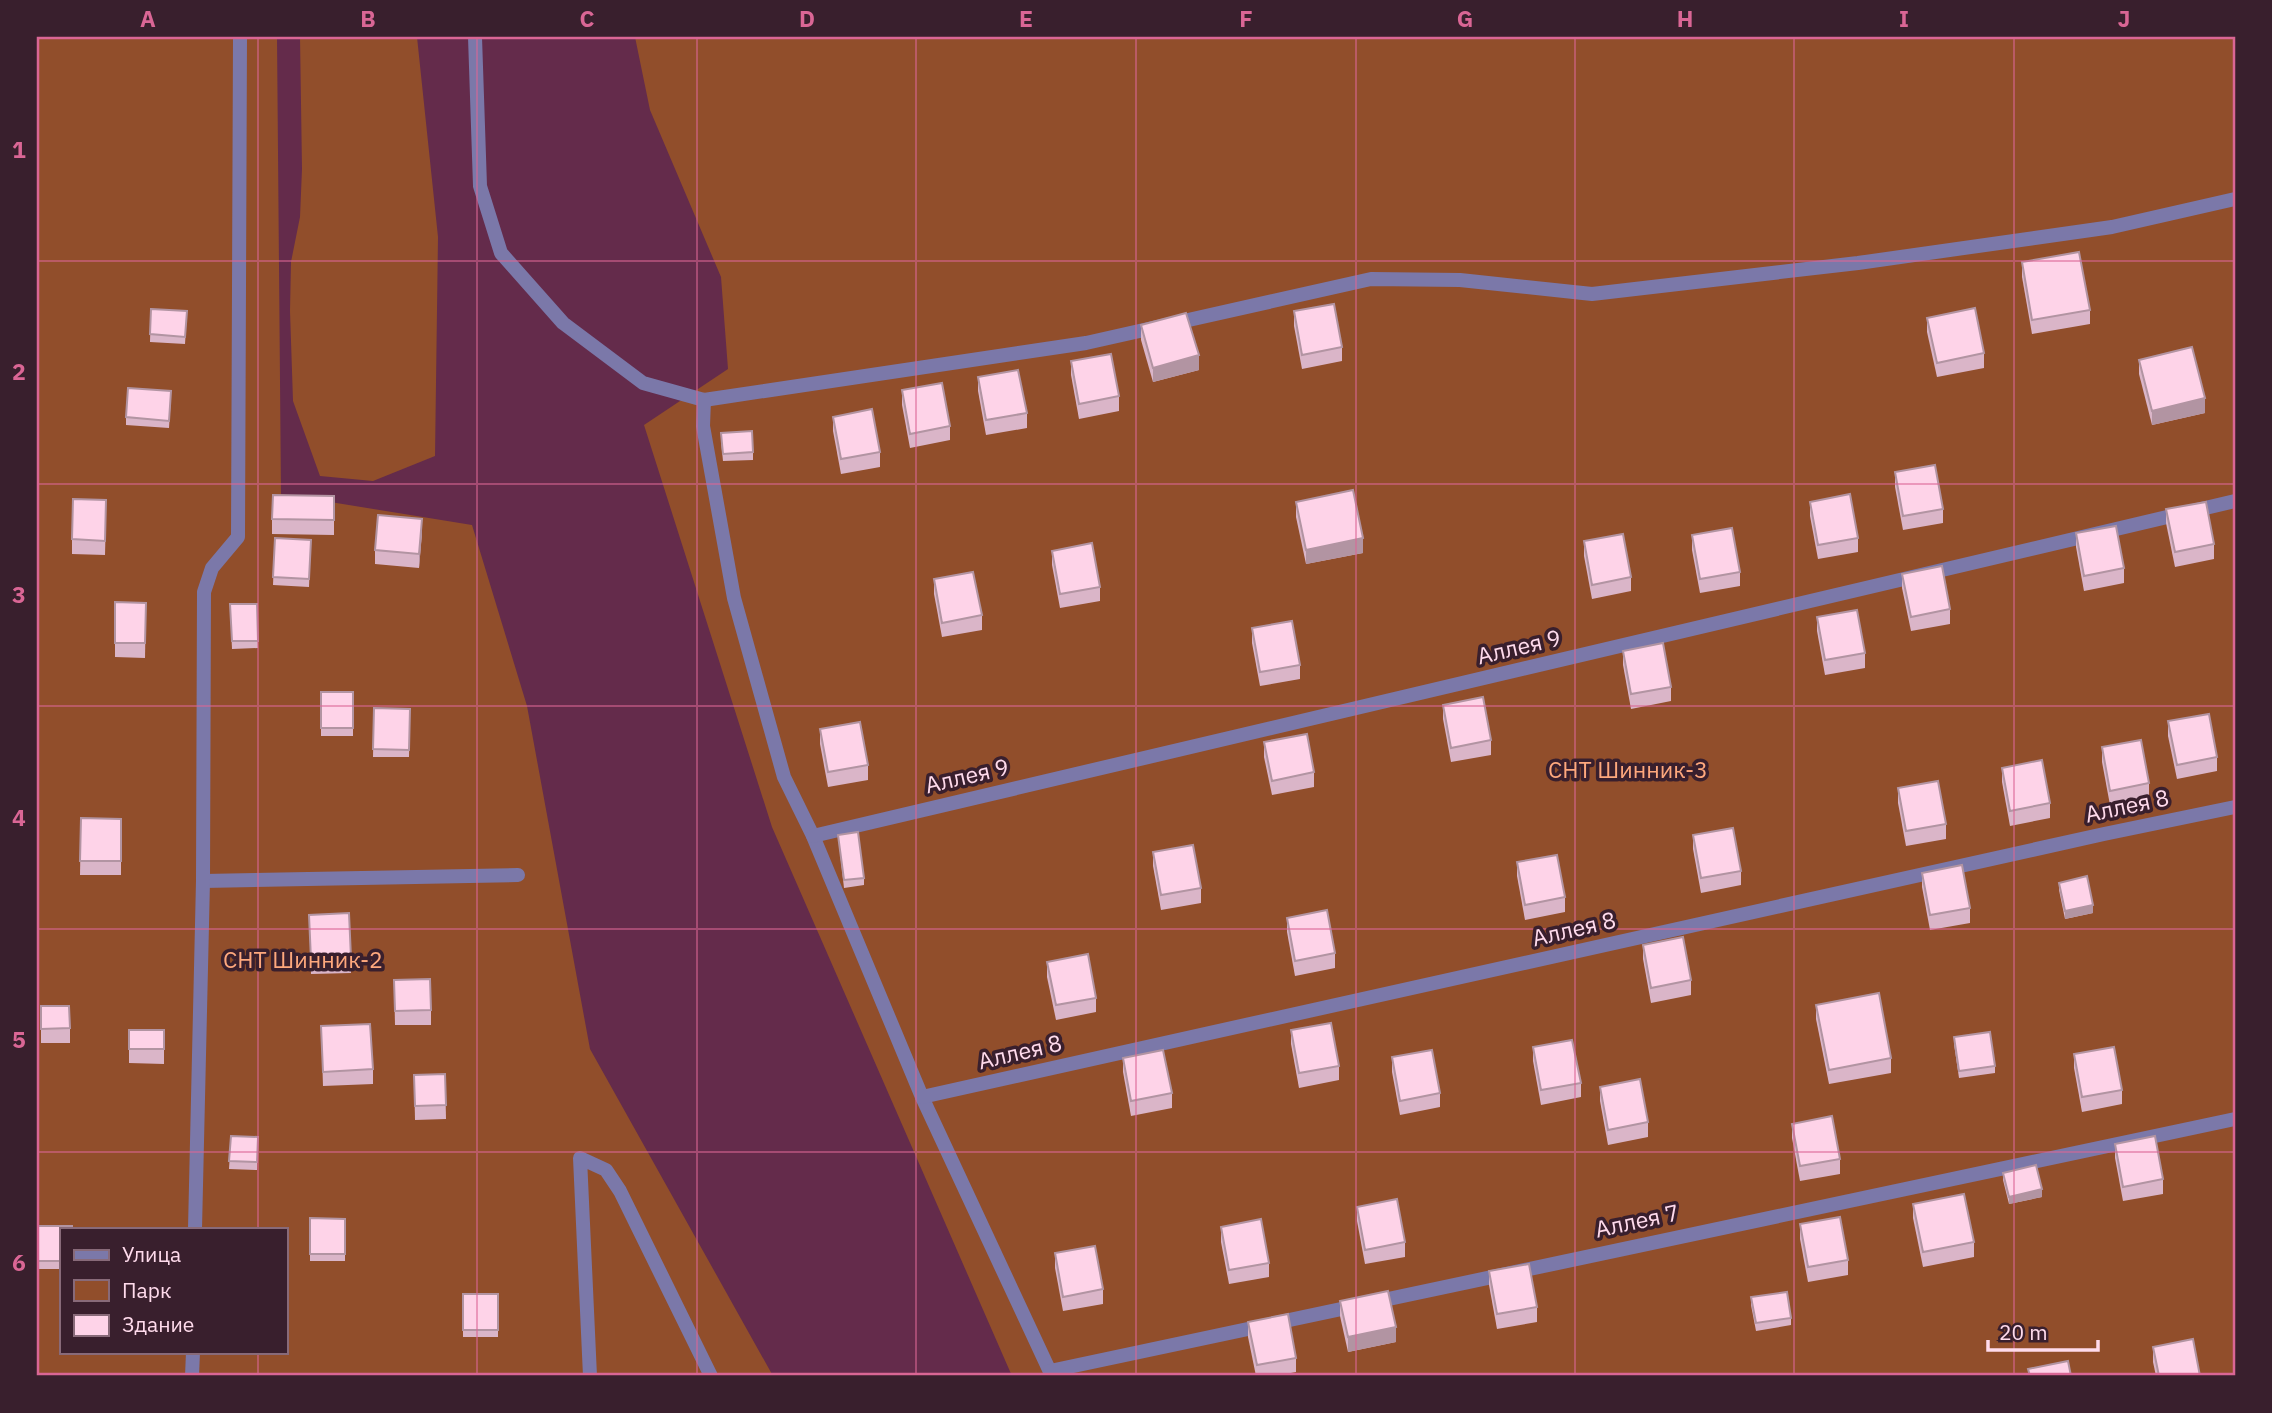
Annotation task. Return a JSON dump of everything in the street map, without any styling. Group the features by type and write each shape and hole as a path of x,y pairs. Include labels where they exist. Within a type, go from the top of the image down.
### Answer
{"street":[{"path":"195,1228 203,881 204,592 212,568 238,537 240,37"},
{"path":"475,37 480,186 501,253 562,323 643,383 704,400 1086,343 1371,279 1460,280 1592,293 1858,263 2112,227 2235,199"},
{"path":"704,400 703,426 734,598 784,777 813,836 922,1097 1051,1374"},
{"name":"Аллея 9","path":"813,836 2235,501"},
{"name":"Аллея 8","path":"922,1097 2235,807"},
{"path":"203,881 518,875"},
{"name":"Аллея 7","path":"1051,1374 2235,1119"},
{"path":"590,1376 580,1158 606,1170 620,1191 711,1376"},
{"path":"192,1354 192,1376"}],"green space":[{"name":"СНТ Шинник-2","path":"37,37 277,37 281,494 472,525 527,706 590,1049 773,1376 37,1376"},
{"path":"300,37 417,37 438,237 435,456 373,481 320,476 293,401 290,311 291,262 300,217 302,169"},
{"name":"СНТ Шинник-3","path":"635,37 2235,37 2235,1376 1012,1376 772,827 644,425 728,369 721,277 650,110"}],"building":[{"path":"2079,252 2090,310 2032,320 2022,262"},
{"path":"1334,304 1342,347 1302,355 1294,311"},
{"path":"1975,308 1984,353 1937,363 1927,318"},
{"path":"151,309 187,311 185,337 150,334"},
{"path":"1186,313 1199,355 1153,368 1141,325"},
{"path":"2192,347 2205,398 2152,411 2139,360"},
{"path":"1111,354 1119,396 1079,404 1071,361"},
{"path":"1018,370 1027,413 986,420 978,377"},
{"path":"942,383 950,426 910,434 902,390"},
{"path":"128,388 171,391 169,421 126,417"},
{"path":"872,409 880,452 841,459 833,417"},
{"path":"752,431 753,452 723,454 721,433"},
{"path":"1935,465 1943,509 1903,516 1895,472"},
{"path":"1353,490 1363,538 1306,550 1296,502"},
{"path":"1850,494 1858,538 1818,545 1810,502"},
{"path":"273,495 334,496 334,520 272,519"},
{"path":"73,499 106,500 105,541 72,539"},
{"path":"2206,502 2214,544 2175,552 2166,509"},
{"path":"378,515 422,519 419,554 375,550"},
{"path":"2116,526 2124,568 2084,576 2076,533"},
{"path":"1732,528 1740,572 1700,579 1692,535"},
{"path":"1623,534 1631,577 1592,585 1584,541"},
{"path":"275,538 311,540 309,579 273,577"},
{"path":"1092,543 1100,587 1060,594 1052,551"},
{"path":"1942,566 1950,609 1911,617 1902,574"},
{"path":"973,572 982,615 942,623 934,579"},
{"path":"115,602 146,603 145,643 115,643"},
{"path":"230,604 257,604 258,641 232,641"},
{"path":"1857,610 1865,653 1825,660 1817,617"},
{"path":"1292,621 1300,665 1260,672 1252,628"},
{"path":"1663,643 1671,687 1631,694 1623,651"},
{"path":"321,692 353,692 353,728 321,728"},
{"path":"1483,697 1491,740 1451,748 1443,705"},
{"path":"374,708 410,709 409,750 373,749"},
{"path":"2209,714 2217,757 2177,765 2168,721"},
{"path":"860,722 868,765 828,772 820,729"},
{"path":"1307,734 1314,772 1272,781 1264,742"},
{"path":"2141,740 2149,783 2110,791 2102,747"},
{"path":"2042,760 2050,803 2010,811 2002,768"},
{"path":"1938,781 1946,824 1906,831 1898,788"},
{"path":"81,818 121,819 121,861 80,861"},
{"path":"1733,828 1741,871 1701,878 1693,835"},
{"path":"858,832 864,878 844,880 838,835"},
{"path":"1193,845 1201,888 1161,895 1153,852"},
{"path":"1557,855 1565,897 1525,905 1517,862"},
{"path":"1962,865 1970,908 1930,915 1922,873"},
{"path":"2087,876 2093,905 2065,911 2059,883"},
{"path":"1327,910 1335,953 1295,961 1287,918"},
{"path":"349,913 351,958 311,960 309,915"},
{"path":"1683,937 1691,980 1651,988 1643,945"},
{"path":"1088,954 1096,998 1056,1005 1047,962"},
{"path":"430,979 431,1010 395,1011 394,980"},
{"path":"1879,993 1891,1058 1829,1070 1816,1005"},
{"path":"41,1006 69,1006 70,1028 41,1029"},
{"path":"1331,1023 1339,1066 1299,1073 1291,1030"},
{"path":"370,1024 373,1069 323,1072 321,1026"},
{"path":"129,1030 164,1030 164,1049 129,1049"},
{"path":"1990,1032 1995,1066 1959,1071 1954,1037"},
{"path":"1572,1040 1581,1083 1541,1090 1533,1047"},
{"path":"2114,1047 2122,1090 2082,1097 2074,1054"},
{"path":"1163,1050 1172,1093 1131,1101 1123,1058"},
{"path":"1432,1050 1440,1093 1400,1101 1392,1057"},
{"path":"445,1074 446,1105 415,1106 414,1075"},
{"path":"1640,1079 1648,1122 1608,1130 1600,1087"},
{"path":"1832,1116 1840,1159 1800,1166 1792,1124"},
{"path":"231,1136 258,1137 257,1162 229,1161"},
{"path":"2155,1136 2163,1179 2123,1187 2115,1144"},
{"path":"2036,1165 2042,1189 2009,1197 2003,1173"},
{"path":"1964,1194 1974,1242 1923,1252 1913,1204"},
{"path":"1397,1199 1405,1242 1365,1250 1357,1207"},
{"path":"1840,1217 1848,1260 1808,1267 1800,1224"},
{"path":"310,1218 345,1219 345,1254 310,1254"},
{"path":"1261,1219 1269,1263 1229,1270 1221,1227"},
{"path":"38,1226 72,1226 60,1228 60,1261 38,1261"},
{"path":"1095,1246 1103,1289 1063,1297 1055,1253"},
{"path":"1529,1264 1537,1307 1497,1314 1489,1271"},
{"path":"1388,1291 1396,1327 1348,1337 1340,1301"},
{"path":"1787,1292 1791,1318 1756,1323 1751,1297"},
{"path":"463,1294 498,1294 498,1330 463,1330"},
{"path":"1288,1314 1296,1358 1257,1365 1248,1322"},
{"path":"2193,1339 2200,1376 2159,1376 2153,1347"},
{"path":"2068,1361 2071,1376 2030,1376 2028,1369"}]}
